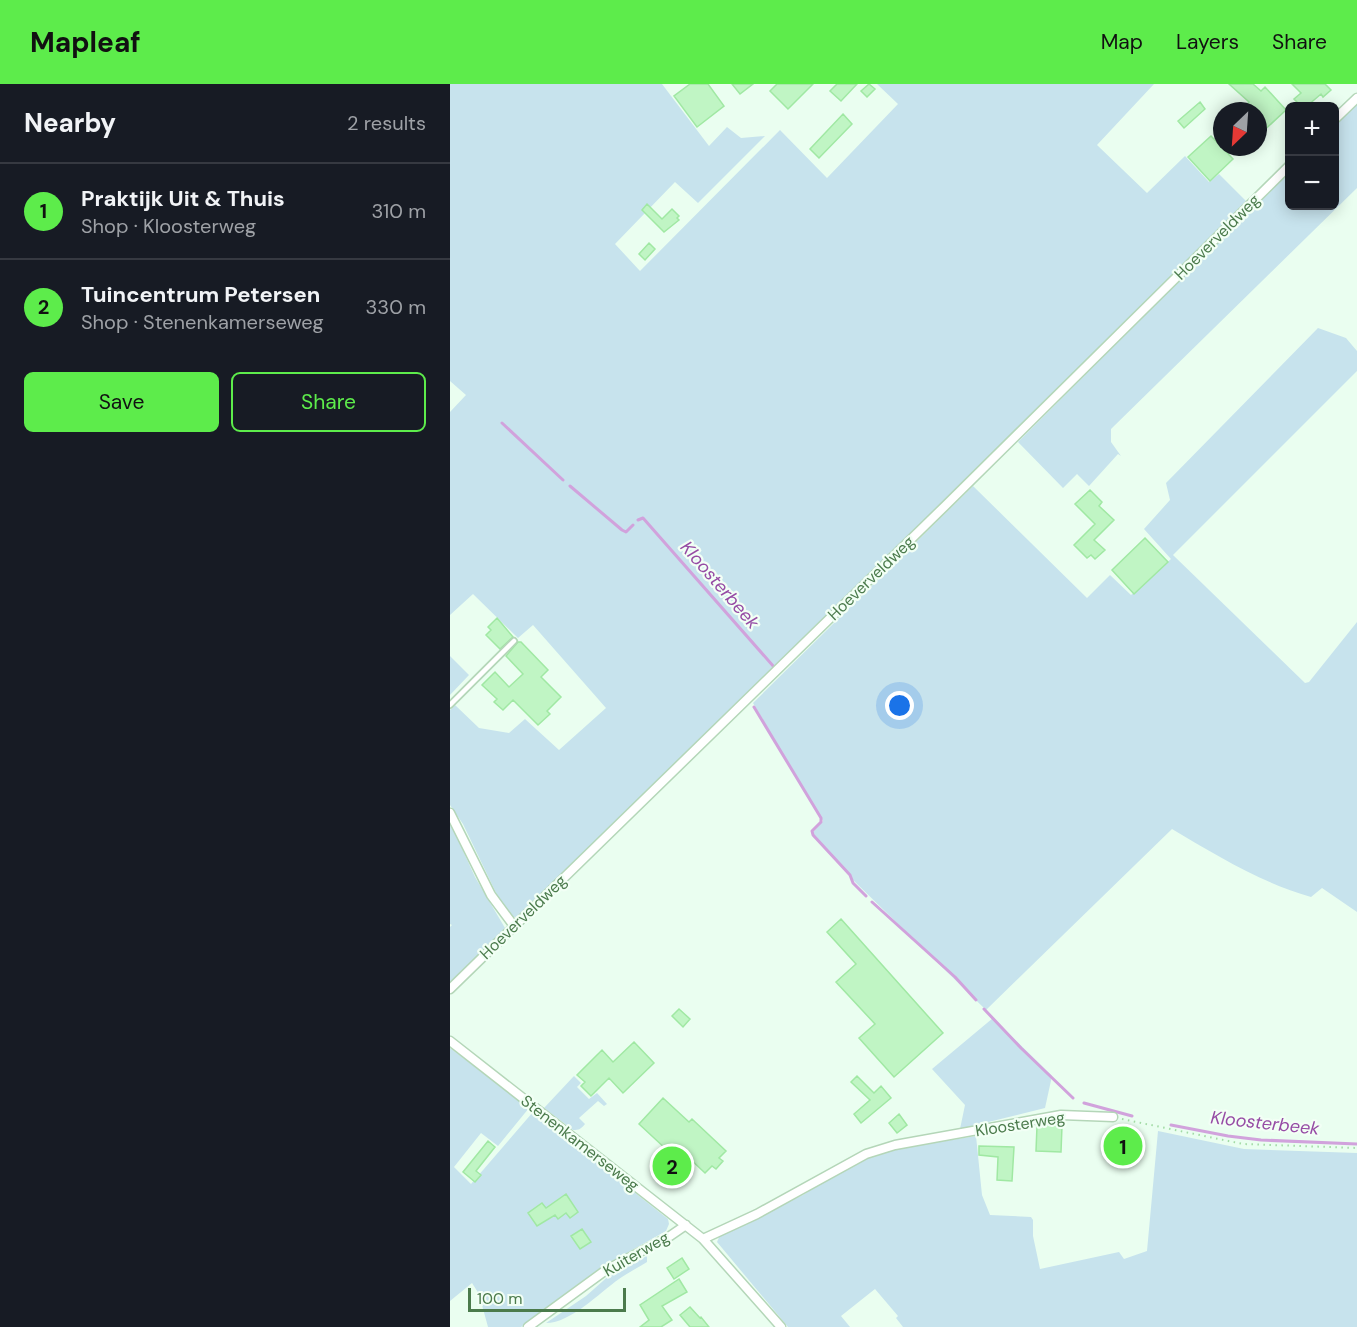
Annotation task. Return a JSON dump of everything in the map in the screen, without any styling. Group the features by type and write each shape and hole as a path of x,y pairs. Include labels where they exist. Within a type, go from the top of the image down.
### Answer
{"street":[{"path":"1339,116 1357,98"},
{"name":"Hoeverveldweg","path":"450,989 937,514 1285,170"},
{"path":"450,813 491,895 514,927"},
{"name":"Stenenkamerseweg","path":"450,1041 703,1239 781,1327"},
{"name":"Kloosterweg","path":"703,1239 757,1214 866,1154 896,1145 1061,1115 1113,1117"},
{"name":"Kuiterweg","path":"528,1327 606,1270 686,1225"}],"lane":[{"path":"450,705 514,641"}],"path":[{"path":"1113,1117 1244,1144 1357,1148"}],"shaded area":[{"path":"450,84 662,84 709,146 727,127 741,138 765,136 698,203 675,182 615,244 640,271 780,130 827,178 898,104 877,84 1154,84 1097,145 1147,193 1185,156 1209,182 1219,174 1246,201 997,450 520,917 511,917 499,899 463,824 450,805 450,710 455,705 479,728 509,733 525,719 559,750 606,708 533,625 518,638 473,594 450,615 450,412 466,395 450,381"},
{"path":"1357,102 1357,188 1339,206 1339,156 1339,121"},
{"path":"1285,174 1285,210 1335,210 1111,429 1111,442 1121,456 1118,454 1089,486 1077,474 1063,488 1018,442"},
{"path":"1318,328 1346,338 1357,351 1357,371 1173,555 1305,683 1309,682 1357,622 1357,912 1322,888 1311,897 1274,884 1172,829 986,1010 851,878 850,874 812,833 823,821 753,703 973,486 1087,598 1110,575 1131,595 1171,559 1144,529 1170,500 1166,483"},
{"path":"450,656 469,675 450,695"},
{"path":"450,822 475,877 505,928 450,982 450,927 452,925 450,924"},
{"path":"993,1018 1052,1076 1045,1108 960,1129 965,1105 932,1069"},
{"path":"450,1048 529,1108 498,1146 481,1133 454,1167 471,1184 533,1112 668,1219 669,1224 666,1231 600,1268 521,1327 488,1327 479,1294 472,1283 450,1301"},
{"path":"574,1076 581,1083 577,1087 589,1099 597,1093 607,1104 604,1106 598,1101 579,1118 585,1124 584,1126 573,1130 544,1108"},
{"path":"1158,1131 1244,1149 1357,1153 1357,1327 903,1327 896,1318 898,1316 875,1289 841,1316 850,1327 788,1327 717,1242 720,1235 803,1195 859,1159 884,1151 976,1136 982,1195 990,1215 1031,1217 1040,1269 1119,1252 1124,1259 1147,1251"},
{"path":"647,1256 647,1262 622,1277 575,1313 555,1322 546,1323 586,1296 612,1273"}],"building":[{"path":"690,84 708,84 724,106 697,127 674,96"},
{"path":"732,84 753,84 740,94"},
{"path":"777,84 813,84 788,109 770,91"},
{"path":"837,84 857,84 841,101 830,91"},
{"path":"869,84 875,89 867,97 861,91"},
{"path":"1229,84 1253,84 1261,91 1265,87 1285,111 1267,128 1267,102 1249,102"},
{"path":"1292,84 1325,84 1331,90 1323,97 1321,94 1312,102 1297,102 1294,99 1301,93"},
{"path":"1200,102 1205,109 1184,128 1178,121"},
{"path":"843,114 852,124 819,158 810,149"},
{"path":"1211,136 1213,156 1230,156 1233,159 1210,181 1188,157"},
{"path":"647,204 662,219 672,209 679,216 677,218 679,220 664,232 642,210"},
{"path":"649,243 655,249 645,260 639,254"},
{"path":"1090,490 1102,502 1099,506 1114,520 1094,540 1105,550 1095,559 1091,555 1087,558 1074,545 1095,524 1075,504"},
{"path":"1145,538 1168,562 1134,594 1112,570"},
{"path":"497,618 513,637 500,649 486,635 491,630 488,627"},
{"path":"518,642 521,642 548,670 541,677 561,697 547,711 550,714 538,725 513,700 503,710 494,702 497,699 482,685 495,672 509,687 523,674 506,656"},
{"path":"841,919 943,1033 894,1077 859,1038 875,1024 836,982 856,964 827,932"},
{"path":"679,1009 690,1019 683,1027 672,1016"},
{"path":"634,1042 654,1063 623,1093 609,1078 591,1096 581,1086 585,1082 577,1075 602,1050 613,1062"},
{"path":"857,1076 874,1093 881,1086 891,1098 861,1123 854,1114 870,1100 851,1082"},
{"path":"663,1098 689,1122 692,1119 726,1151 719,1158 723,1161 716,1169 712,1166 705,1173 688,1157 672,1175 668,1172 663,1177 652,1167 667,1150 639,1124"},
{"path":"899,1114 907,1125 897,1133 889,1123"},
{"path":"1037,1126 1062,1126 1061,1152 1036,1151"},
{"path":"1115,1138 1127,1139 1126,1155 1114,1154"},
{"path":"488,1141 495,1147 476,1171 481,1175 475,1182 463,1172"},
{"path":"979,1146 1014,1147 1012,1181 997,1180 998,1157 979,1155"},
{"path":"566,1194 578,1212 570,1218 566,1213 558,1219 555,1215 537,1226 528,1213 542,1203 546,1208"},
{"path":"582,1229 591,1242 580,1249 571,1236"},
{"path":"682,1258 689,1269 674,1279 667,1268"},
{"path":"679,1279 687,1292 662,1306 672,1320 661,1327 640,1327 649,1320 640,1305"},
{"path":"690,1307 709,1327 690,1327 680,1315"}],"waterway":[{"name":"Kloosterbeek","path":"502,423 563,480"},
{"name":"Kloosterbeek","path":"570,486 622,530 626,532 633,525"},
{"name":"Kloosterbeek","path":"638,520 643,518 774,667 772,671"},
{"name":"Kloosterbeek","path":"754,707 821,818 821,822 812,831 813,835 866,896"},
{"name":"Kloosterbeek","path":"872,902 955,977 976,1000"},
{"name":"Kloosterbeek","path":"984,1009 1073,1098"},
{"name":"Kloosterbeek","path":"1084,1103 1132,1116"},
{"name":"Kloosterbeek","path":"1171,1125 1261,1140 1357,1144"}],"place":[{"name":"Praktijk Uit & Thuis","path":"1123,1146"},
{"name":"Tuincentrum Petersen","path":"672,1166"}]}
